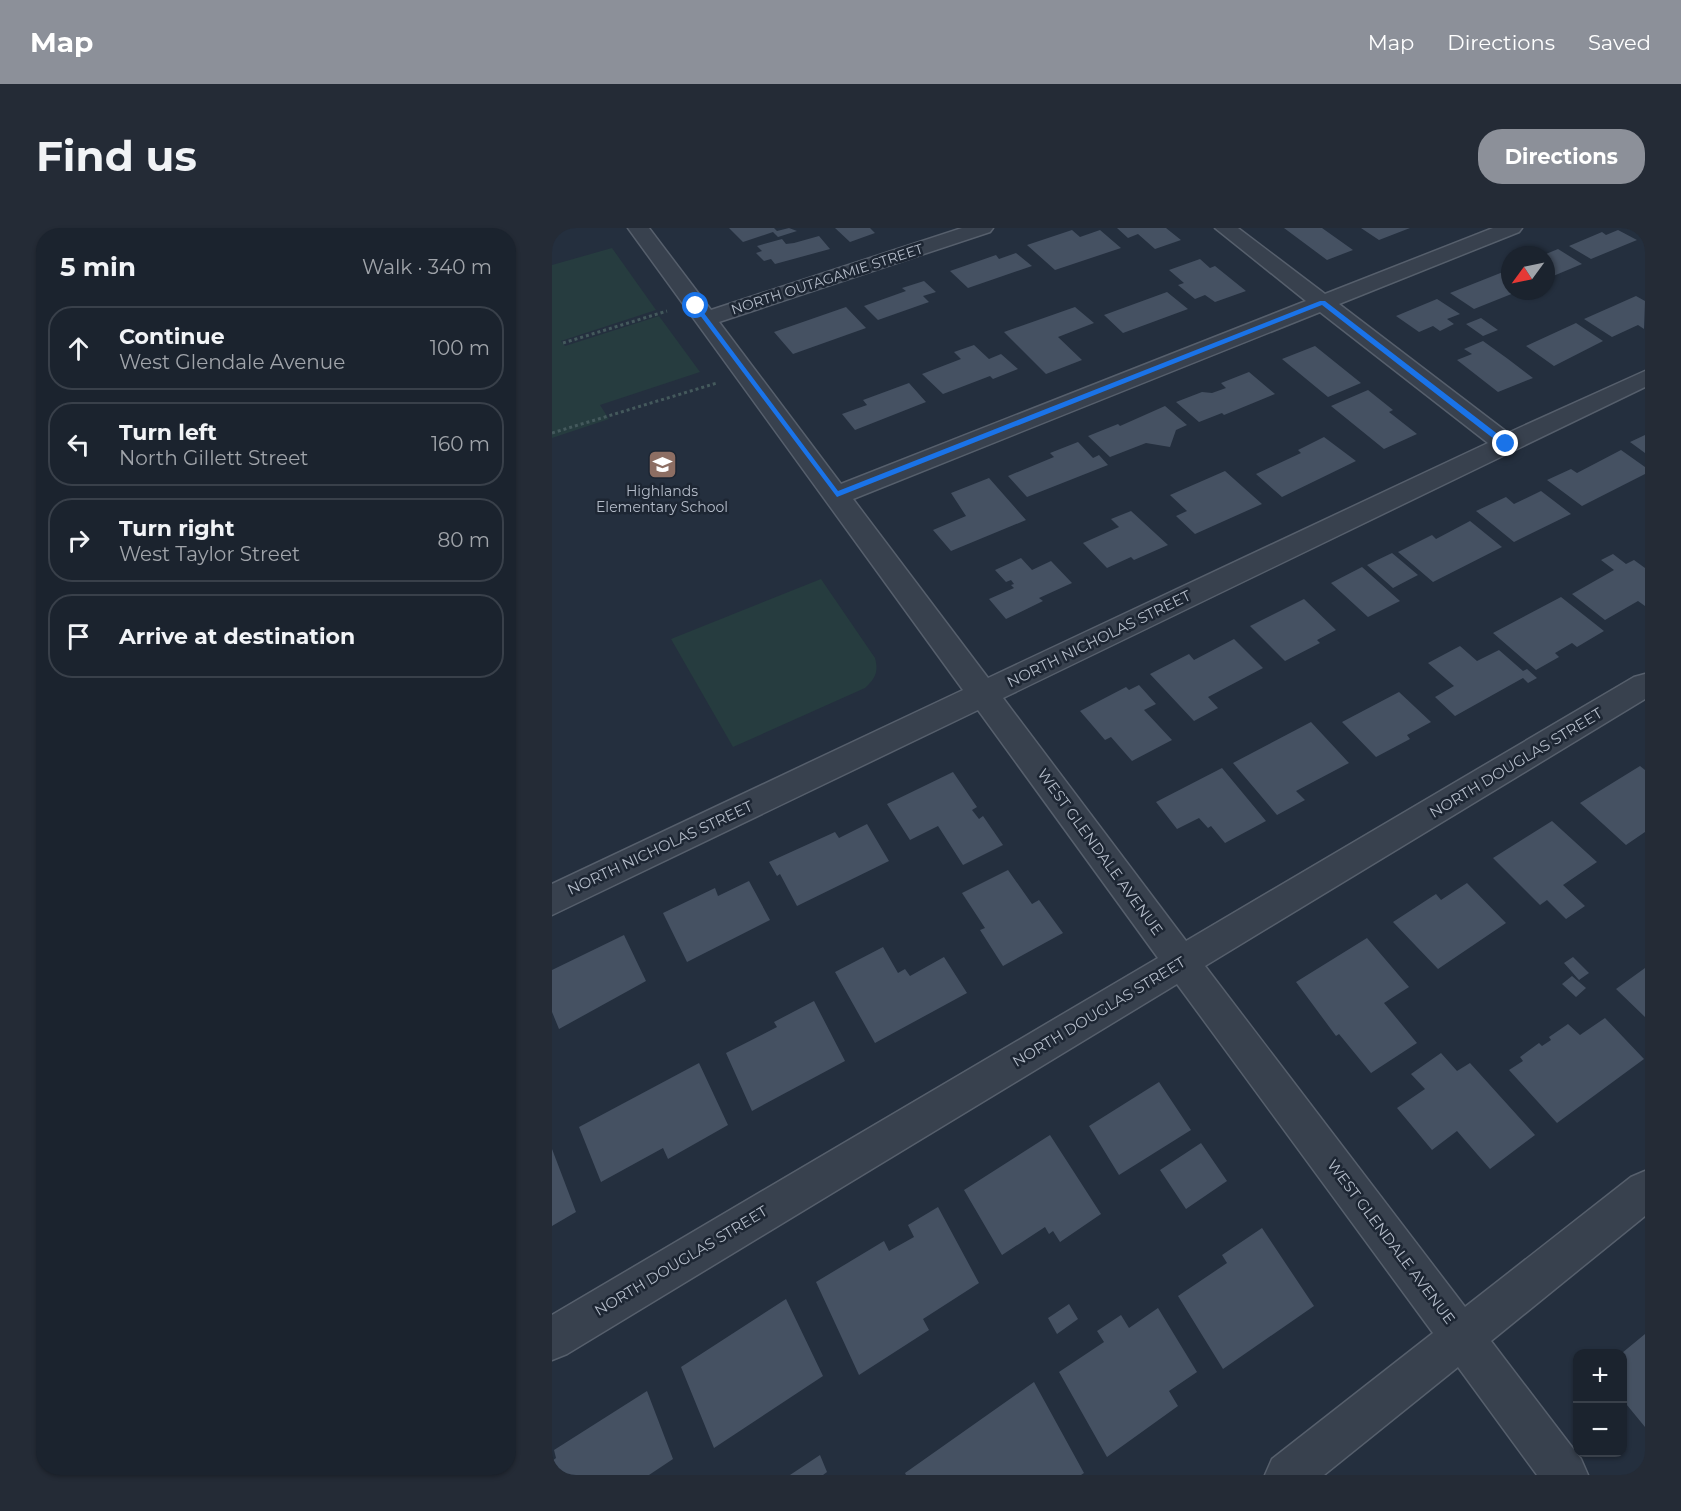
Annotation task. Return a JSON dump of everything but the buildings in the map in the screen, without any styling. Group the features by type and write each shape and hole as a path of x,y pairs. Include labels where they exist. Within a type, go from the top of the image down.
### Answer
{"street":[{"name":"WEST GLENDALE AVENUE","path":"638,228 1182,963 1565,1475"},
{"name":"NORTH OUTAGAMIE STREET","path":"706,320 983,228"},
{"path":"1225,228 1506,444"},
{"path":"837,495 1512,228"},
{"name":"NORTH NICHOLAS STREET","path":"552,900 1645,378"},
{"name":"NORTH DOUGLAS STREET","path":"552,1339 1645,685"},
{"path":"1288,1475 1645,1191"}],"path":[{"path":"563,343 667,311"},
{"path":"552,433 717,383"}],"green space":[{"path":"612,248 656,310 561,341 565,346 659,316 700,372 600,405 609,419 552,438 552,265"},
{"path":"821,579 875,658 877,667 874,678 865,688 733,747 671,639"}],"place":[{"name":"Highlands Elementary School","path":"662,464"}],"route":[{"path":"696,306 837,495 1322,303 1506,444"}]}
